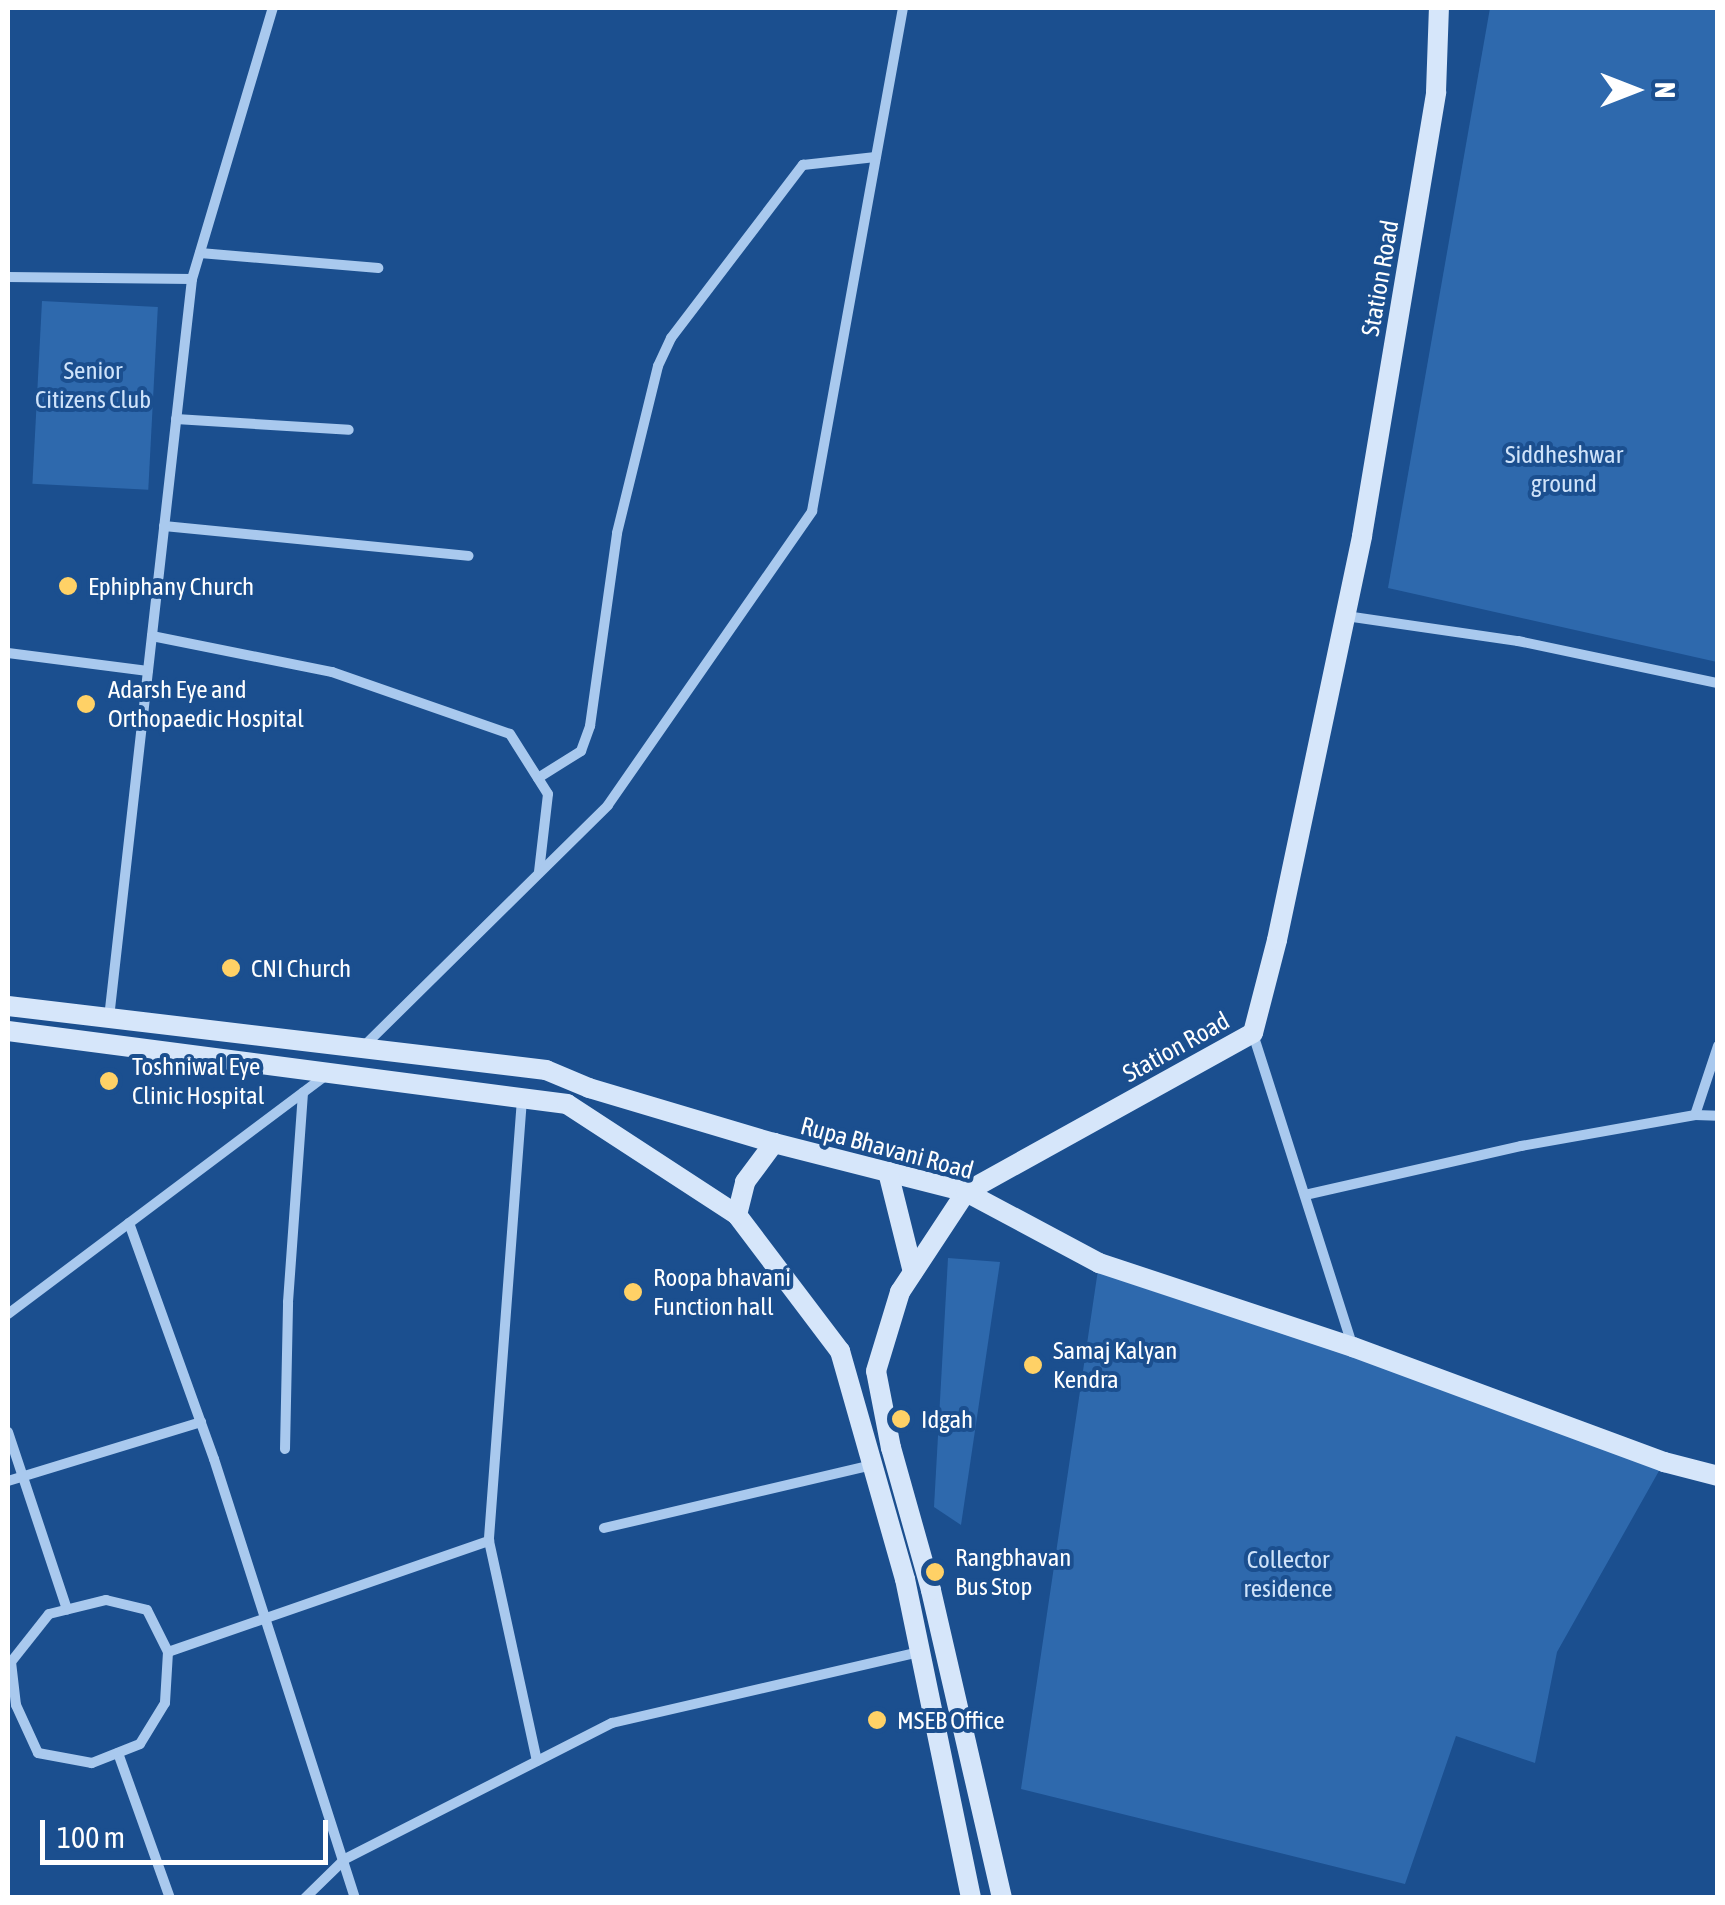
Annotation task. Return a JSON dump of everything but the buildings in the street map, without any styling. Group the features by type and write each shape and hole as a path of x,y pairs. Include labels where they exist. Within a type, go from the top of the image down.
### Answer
{"main road":[{"name":"Station Road","path":"1002,1898 931,1590 891,1448 876,1371 900,1292 966,1192 1253,1033 1278,940 1345,616 1436,92 1439,8"},
{"name":"Rupa Bhavani Road","path":"8,1006 546,1070 590,1088 774,1144 966,1192 1100,1263 1353,1347 1664,1462 1718,1476"},
{"path":"8,1032 568,1104 736,1215 840,1351 905,1579 971,1898"},
{"path":"736,1215 745,1182 774,1144"},
{"path":"888,1172 913,1272"}],"street":[{"path":"110,1018 192,279 273,8"},
{"path":"360,1050 608,805 812,510 903,8"},
{"path":"538,778 582,750 590,726 617,533 658,366 671,338 803,165 876,157"},
{"path":"200,253 378,268"},
{"path":"8,277 192,279"},
{"path":"176,419 349,430"},
{"path":"164,526 468,556"},
{"path":"1345,616 1518,641 1718,683"},
{"path":"152,636 332,672 510,734 548,794 538,873"},
{"path":"8,653 148,670"},
{"path":"1253,1033 1353,1347"},
{"path":"1695,1115 1718,1046"},
{"path":"8,1314 326,1075"},
{"path":"285,1449 288,1302 303,1093"},
{"path":"522,1097 489,1541 537,1762"},
{"path":"1305,1195 1522,1146 1695,1115 1718,1116"},
{"path":"129,1222 202,1422 355,1898"},
{"path":"8,1482 202,1422"},
{"path":"8,1432 67,1610"},
{"path":"604,1528 872,1465"},
{"path":"168,1652 489,1541"},
{"path":"106,1600 147,1610 168,1652 165,1703 140,1744 92,1763 38,1753 12,1706 12,1662 50,1614 106,1600"},
{"path":"305,1898 345,1859 612,1722 920,1652"},
{"path":"118,1753 170,1898"}],"green space":[{"name":"Siddheshwar ground","path":"1490,8 1717,8 1717,662 1388,588"},
{"name":"Senior Citizens Club","path":"42,301 158,307 148,490 32,484"},
{"path":"948,1258 1000,1262 961,1525 934,1507"},
{"name":"Collector residence","path":"1099,1263 1664,1462 1557,1652 1535,1763 1456,1736 1405,1884 1021,1789"}],"place":[{"name":"Ephiphany Church","path":"68,586"},
{"name":"Adarsh Eye and Orthopaedic Hospital","path":"86,704"},
{"name":"CNI Church","path":"231,968"},
{"name":"Toshniwal Eye Clinic Hospital","path":"109,1081"},
{"name":"Roopa bhavani Function hall","path":"633,1292"},
{"name":"Samaj Kalyan Kendra","path":"1033,1365"},
{"name":"Idgah","path":"901,1419"},
{"name":"Rangbhavan Bus Stop","path":"935,1572"},
{"name":"MSEB Office","path":"877,1720"}]}
